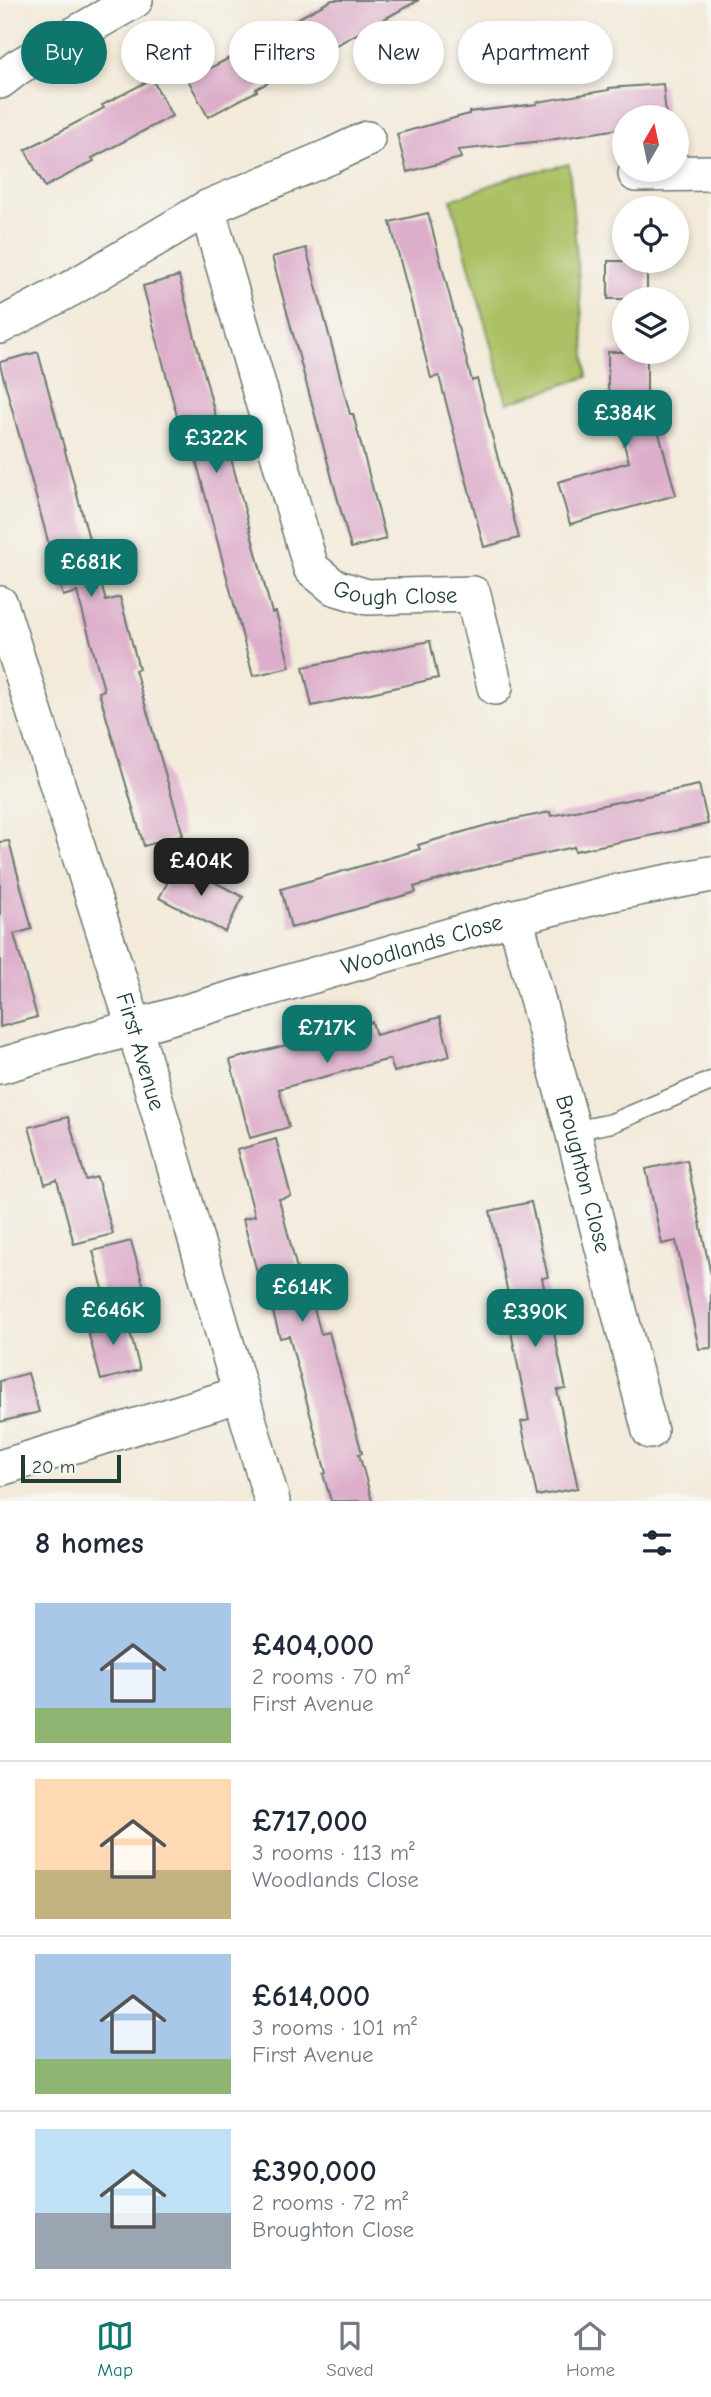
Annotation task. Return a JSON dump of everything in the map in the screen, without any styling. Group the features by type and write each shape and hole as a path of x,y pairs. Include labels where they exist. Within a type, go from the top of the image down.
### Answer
{"street":[{"path":"0,82 93,10 135,0"},
{"path":"0,326 72,288 206,208 367,139"},
{"path":"690,173 711,173"},
{"name":"Gough Close","path":"206,208 311,568 334,587 367,597 473,594 495,687"},
{"name":"First Avenue","path":"0,604 9,664 134,1026 272,1501"},
{"name":"Woodlands Close","path":"0,1066 515,917 607,894 711,874"},
{"name":"Broughton Close","path":"515,917 650,1431"},
{"path":"0,1468 241,1394"}],"lane":[{"path":"573,1130 612,1123 711,1081"}],"green space":[{"path":"569,164 587,377 507,403 451,200 515,176"}],"building":[{"path":"332,0 419,0 381,21 353,21 353,36 339,44 339,21 293,21"},
{"path":"229,58 229,84 265,84 208,117 190,84 215,84 215,66"},
{"path":"142,84 155,84 172,116 92,158 94,161 45,187 25,150 104,108 102,105"},
{"path":"663,84 665,105 612,105 612,130 458,150 461,158 407,172 397,134 469,112 537,104 609,88"},
{"path":"428,213 472,381 477,379 519,538 484,547 439,376 431,378 390,222"},
{"path":"306,248 386,539 351,548 272,257"},
{"path":"608,261 612,261 612,273 647,273 647,287 612,287 612,299 608,299"},
{"path":"179,276 223,445 227,443 272,613 276,612 290,667 253,676 192,445 185,447 143,286"},
{"path":"38,352 106,601 120,597 139,669 135,670 183,835 144,846 99,692 104,690 77,592 63,596 0,365 0,362"},
{"path":"608,352 612,352 612,364 647,364 647,390 676,495 570,524 558,482 629,462 608,388"},
{"path":"430,641 438,678 312,706 303,667"},
{"path":"699,785 708,824 575,851 574,847 492,865 414,887 416,892 291,928 281,889 420,849 418,845 487,825 550,812 551,816"},
{"path":"9,841 32,929 14,934 37,1017 0,1027 0,842"},
{"path":"178,863 243,897 225,932 159,898"},
{"path":"440,1017 450,1056 394,1072 390,1059 279,1089 289,1127 250,1138 230,1060 372,1022 376,1035"},
{"path":"68,1117 86,1180 97,1177 113,1234 74,1244 57,1180 45,1184 29,1127"},
{"path":"276,1139 291,1196 279,1199 298,1273 304,1271 321,1334 329,1332 362,1453 359,1454 372,1501 331,1501 289,1336 280,1338 263,1275 258,1276 243,1219 255,1216 237,1150"},
{"path":"687,1160 711,1275 711,1348 699,1349 676,1241 662,1244 646,1169"},
{"path":"531,1202 548,1277 542,1278 566,1389 557,1390 578,1488 537,1496 521,1422 529,1420 509,1322 514,1321 490,1211"},
{"path":"131,1241 147,1298 108,1308 93,1251"},
{"path":"125,1313 140,1370 101,1380 86,1324"},
{"path":"28,1373 39,1412 0,1422 0,1381"}]}
